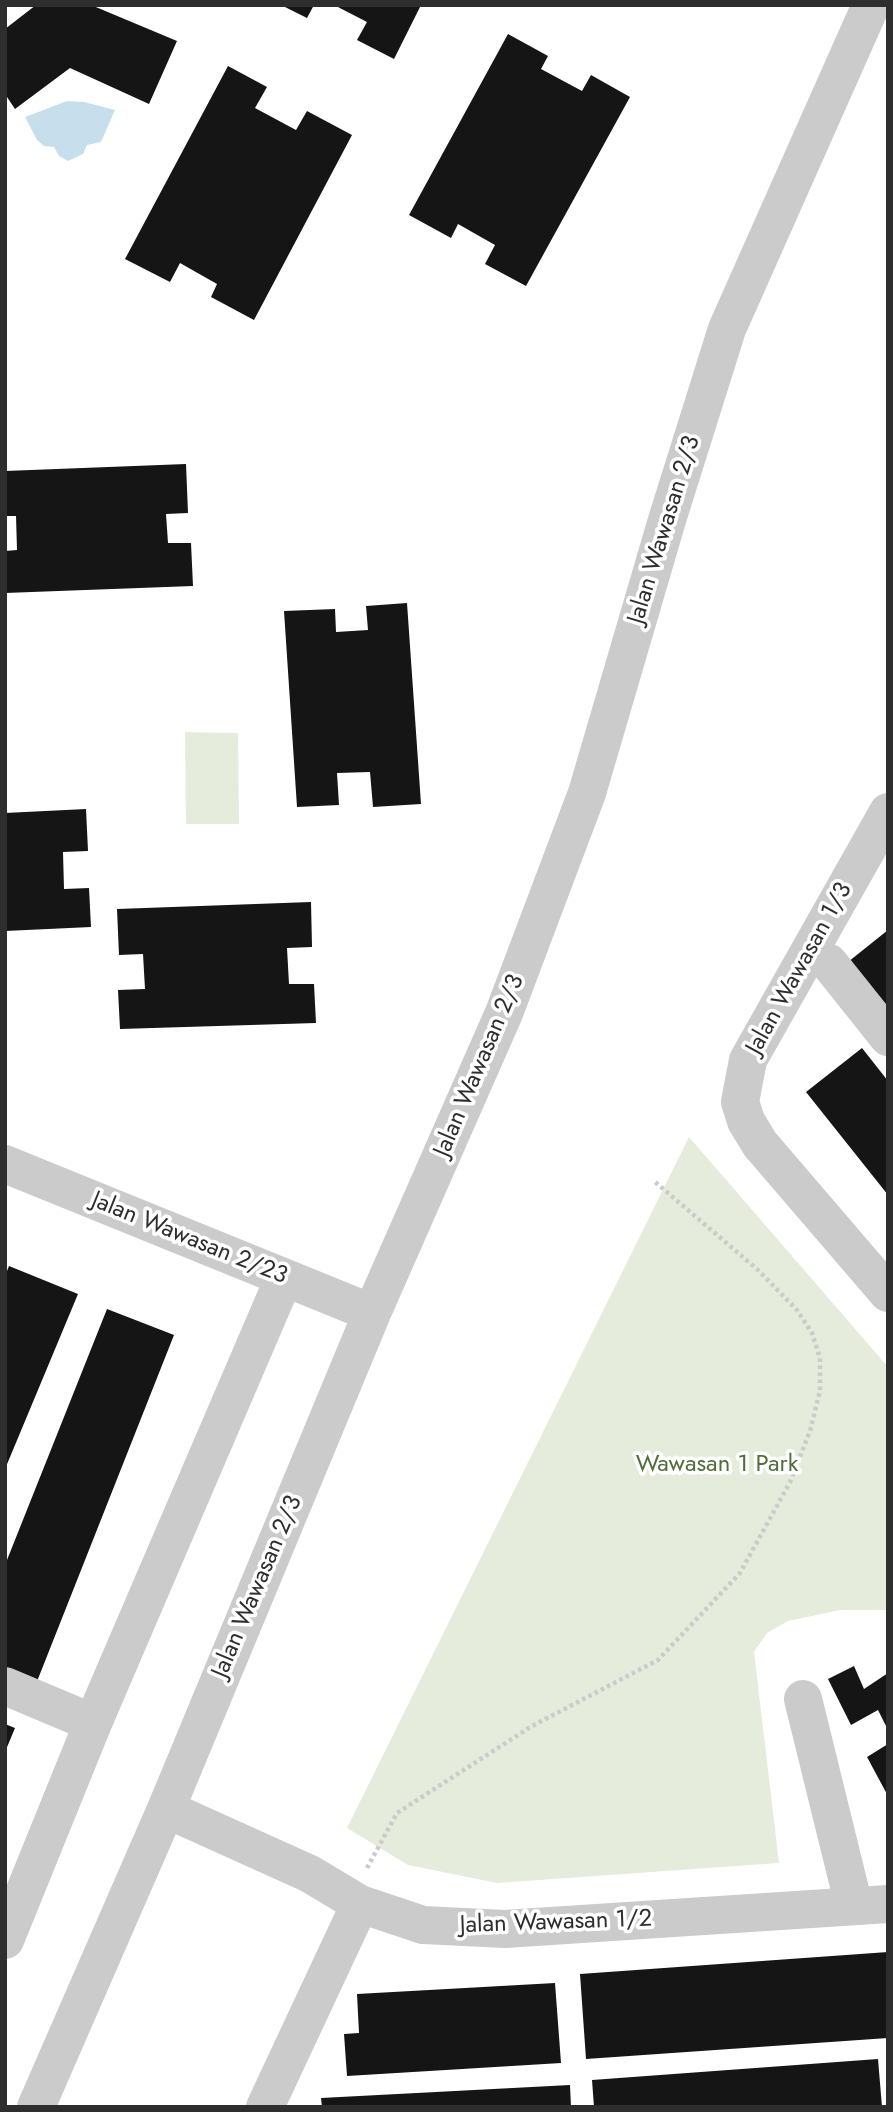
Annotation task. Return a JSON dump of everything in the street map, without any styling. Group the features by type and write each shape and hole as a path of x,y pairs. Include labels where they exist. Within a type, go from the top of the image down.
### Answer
{"street":[{"name":"Jalan Wawasan 2/3","path":"36,2107 166,1809 372,1313 504,1013 587,793 667,520 727,329 871,5"},
{"name":"Jalan Wawasan 1/3","path":"888,812 748,1060 740,1102 746,1121 760,1144 888,1293"},
{"path":"829,963 888,1037"},
{"name":"Jalan Wawasan 2/23","path":"7,1168 372,1313"},
{"path":"5,1940 93,1723 284,1278"},
{"path":"5,1686 93,1723"},
{"path":"803,1699 871,1905"},
{"name":"Jalan Wawasan 1/2","path":"166,1809 310,1874 355,1901 423,1925 505,1929 871,1905"},
{"path":"265,2107 355,1901"}],"path":[{"path":"355,1901 397,1813 532,1726 658,1660 740,1573 790,1482 810,1431 820,1391 820,1358 812,1333 797,1310 758,1270 654,1181"}],"green space":[{"path":"185,732 238,733 239,824 186,824"},
{"name":"Wawasan 1 Park","path":"689,1137 888,1367 888,1610 840,1610 788,1621 767,1633 754,1652 779,1863 497,1883 408,1865 347,1828"}],"water":[{"path":"67,101 84,102 115,110 101,142 87,145 83,154 68,161 59,156 54,147 44,146 37,140 25,117"}],"building":[{"path":"36,5 91,5 177,41 149,104 70,68 15,109 5,94 5,29"},
{"path":"281,5 314,5 307,18"},
{"path":"334,5 421,5 394,59 357,40 367,22"},
{"path":"508,34 548,56 541,69 582,91 591,75 630,97 526,286 485,264 495,245 458,224 451,238 409,215"},
{"path":"228,66 267,87 255,108 296,130 307,111 352,135 254,320 211,297 217,284 180,263 170,282 125,259"},
{"path":"186,464 188,513 166,514 168,543 191,543 193,586 5,593 5,551 17,550 16,516 5,516 5,471"},
{"path":"407,603 421,804 373,807 370,772 337,773 339,805 297,807 284,611 335,609 336,632 368,630 366,606"},
{"path":"86,809 88,851 63,852 64,889 89,888 91,927 5,931 5,813"},
{"path":"311,902 312,947 287,948 289,984 314,984 316,1023 120,1029 118,990 145,989 143,954 119,955 117,909"},
{"path":"888,930 888,1021 843,966"},
{"path":"862,1048 888,1081 888,1195 806,1092"},
{"path":"9,1266 78,1294 5,1469 5,1276"},
{"path":"107,1309 174,1335 34,1689 5,1677 5,1565"},
{"path":"854,1666 864,1689 888,1673 888,1730 878,1710 851,1725 828,1679"},
{"path":"5,1724 15,1728 5,1752"},
{"path":"888,1744 888,1796 867,1757"},
{"path":"888,1952 888,2038 586,2059 580,1974"},
{"path":"555,1983 561,2063 347,2076 344,2034 359,2033 357,1994"},
{"path":"878,2059 882,2107 594,2107 592,2080"},
{"path":"570,2085 571,2107 322,2107 321,2098"}]}
